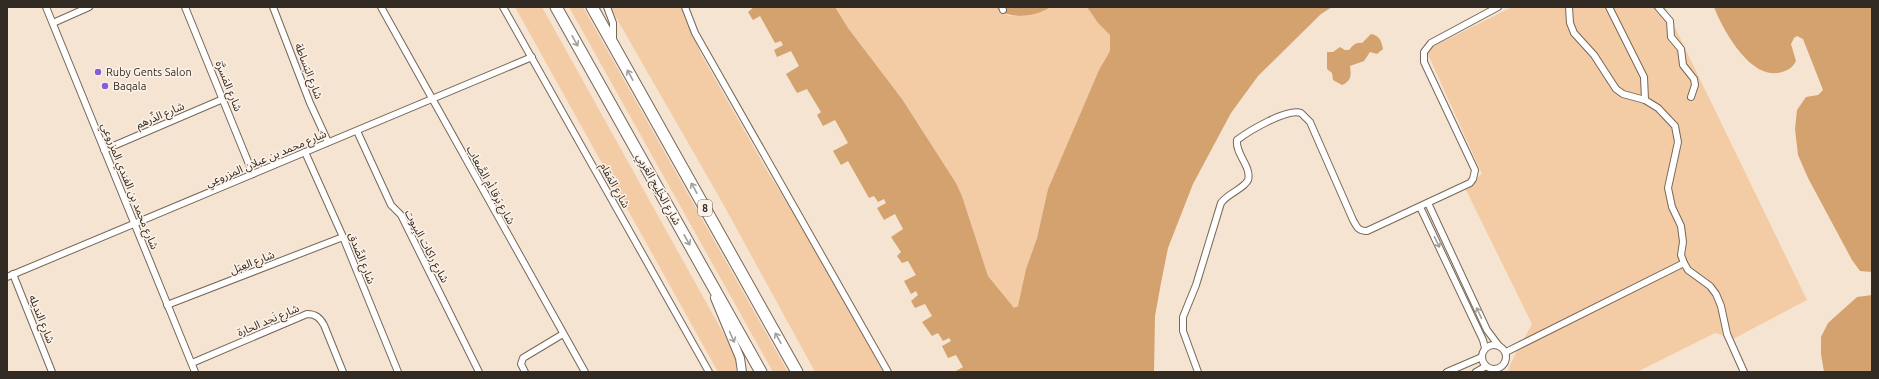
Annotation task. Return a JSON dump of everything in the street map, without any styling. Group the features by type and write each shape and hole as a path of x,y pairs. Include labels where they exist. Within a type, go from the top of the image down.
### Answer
{"highway":[{"name":"شارع الخَلِيج العَربِي","path":"556,7 761,372"},
{"name":"8","path":"592,7 797,372"}],"main road":[{"path":"714,287 716,303 740,358 742,372"}],"street":[{"name":"شارع محمد بن الفندي المزروعي","path":"46,7 195,372"},
{"path":"53,23 89,7"},
{"name":"شارع المَسرَّة","path":"185,7 253,174"},
{"name":"شارع البَساطة","path":"273,7 310,103 328,142"},
{"name":"شارع بَرقا أم الصَّعاب","path":"381,7 585,372"},
{"name":"شارع المَقام","path":"503,7 709,372"},
{"path":"607,7 613,23 613,44"},
{"path":"685,7 695,33 888,372"},
{"path":"1198,372 1183,331 1183,317 1196,285 1221,203 1225,197 1248,181 1248,172 1236,146 1238,140 1245,134 1289,112 1301,113 1310,122 1357,229 1362,231 1367,231 1420,207 1470,182 1475,173 1424,62 1425,49 1430,43 1498,7"},
{"path":"1569,7 1570,23 1574,33 1594,55 1616,89 1623,94 1645,100 1658,108 1670,119 1677,133 1678,142 1668,188 1672,207 1681,226 1683,242 1682,255 1684,263 1688,270 1710,286 1716,294 1722,306 1728,338 1744,372"},
{"path":"1609,7 1644,77 1645,100"},
{"path":"1658,7 1670,21 1671,37 1682,49 1683,65 1694,79 1695,85 1691,97"},
{"name":"شارع محمد بن عبلان المزروعي","path":"10,276 532,57"},
{"name":"شارع الدِّرهم","path":"104,150 223,99"},
{"name":"شارع راكات البِيوت","path":"358,131 391,205 402,216 479,372"},
{"name":"شارع الصِّدق","path":"306,152 343,236 398,372"},
{"path":"1420,207 1483,340 1485,348 1482,357 1486,366 1495,369 1500,368 1506,361 1506,352 1486,330 1428,203"},
{"name":"شارع العِبَل","path":"167,305 343,236"},
{"path":"1506,352 1684,263"},
{"name":"شارع النديله","path":"10,276 52,372"},
{"name":"شارع نَجد الحارة","path":"192,363 307,314 312,314 320,319 324,324 343,372"},
{"path":"525,372 521,364 523,358 563,334"},
{"path":"1485,348 1494,345 1499,346"},
{"path":"1447,372 1482,357"},
{"path":"1476,372 1486,366"}],"shaded area":[{"path":"515,7 542,7 736,356 736,372 718,372"},
{"path":"569,7 583,7 788,372 773,372"},
{"path":"610,7 681,7 701,54 769,174 803,227 883,372 815,372 722,202"},
{"path":"754,7 835,7 848,28 902,99 956,183 962,196 988,276 1014,308 1018,306 1026,269 1037,238 1048,189 1099,70 1110,51 1110,35 1098,23 1087,7 1332,7 1321,14 1258,76 1231,113 1193,184 1168,248 1155,316 1154,372 954,372 963,367 956,355 948,358 942,346 951,341 949,338 943,341 938,333 932,336 922,322 932,316 925,304 915,308 911,301 918,295 916,291 911,294 904,281 916,275 908,261 902,263 897,256 901,252 891,237 903,229 895,214 884,220 877,208 886,203 884,199 878,202 874,196 869,198 848,161 841,165 833,151 848,143 835,120 823,126 817,115 821,112 807,89 797,93 786,74 799,66 791,51 777,57 774,50 783,45 781,41 775,43 760,16 753,20 748,12"},
{"path":"835,7 996,7 1009,16 1038,12 1050,7 1087,7 1098,23 1110,35 1110,51 1099,70 1048,189 1037,238 1026,269 1020,301 1016,308 1013,308 988,276 962,196 956,183 902,99 848,28"},
{"path":"996,7 1050,7 1038,13 1022,16 1007,14"},
{"path":"1512,7 1665,7 1807,300 1733,339 1715,333 1637,372 1508,372 1532,324 1464,186 1482,174 1426,50"},
{"path":"1714,7 1872,7 1872,272 1860,271 1852,260 1808,178 1798,155 1795,129 1797,110 1806,97 1818,95 1823,90 1803,39 1797,36 1791,44 1796,61 1794,65 1782,72 1771,73 1760,69 1749,62 1740,52 1724,28"},
{"path":"1371,34 1380,39 1383,49 1377,54 1370,52 1364,61 1350,66 1351,72 1348,82 1342,85 1333,80 1332,73 1327,69 1327,52 1333,52 1340,47 1345,50 1349,50 1355,44 1362,43"},
{"path":"1872,295 1872,372 1824,372 1821,354 1821,337 1828,323 1857,297"}],"place":[{"name":"Ruby Gents Salon","path":"98,72"},
{"name":"Baqala","path":"105,86"}]}
